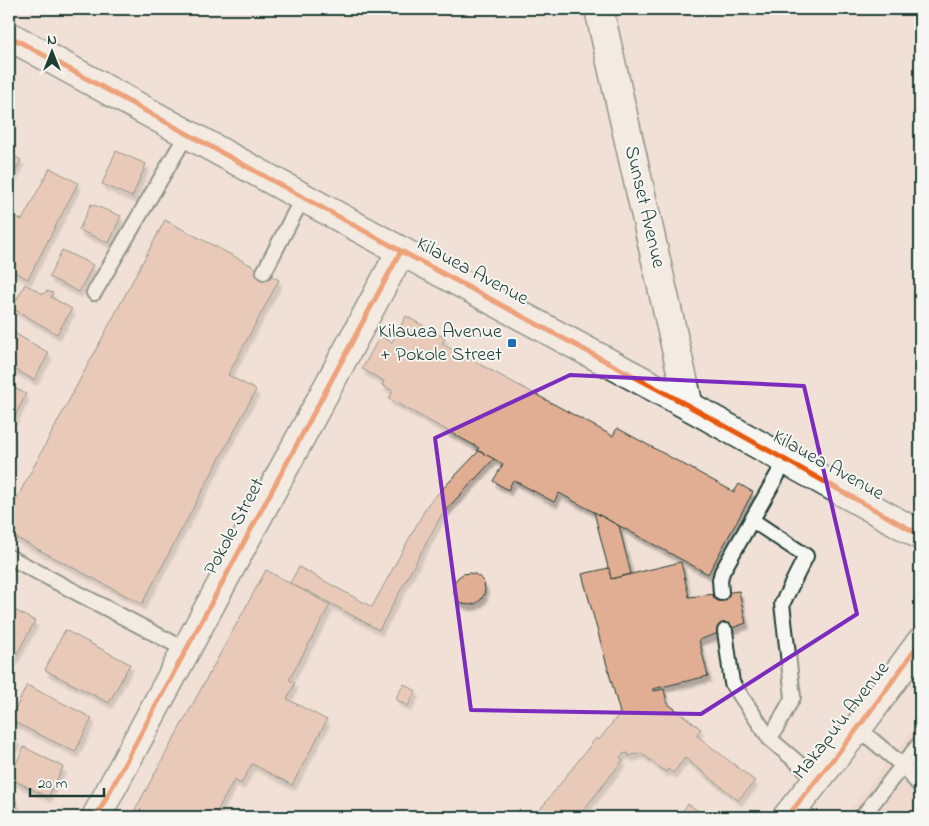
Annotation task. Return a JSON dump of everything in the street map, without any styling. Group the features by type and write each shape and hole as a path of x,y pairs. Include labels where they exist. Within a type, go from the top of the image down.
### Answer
{"street":[{"name":"Sunset Avenue","path":"599,9 689,406"},
{"name":"Kilauea Avenue","path":"9,36 689,406 920,535"},
{"name":"Pokole Street","path":"96,817 401,251"},
{"name":"Makapu‘u Avenue","path":"787,817 858,728 920,644"}],"lane":[{"path":"94,293 187,134"},
{"path":"264,272 303,197"},
{"path":"721,594 720,580 722,572 786,460"},
{"path":"752,520 806,556 782,604 793,697 770,739"},
{"path":"9,557 186,650"},
{"path":"725,631 732,682 770,739 818,779"},
{"path":"858,728 903,766 920,786"},
{"path":"862,817 920,743"}],"highlighted area":[{"path":"570,375 804,386 857,614 701,714 471,710 435,438"}],"shaded area":[{"path":"920,721 920,817 844,817"}],"building":[{"path":"116,151 146,164 132,197 102,184"},
{"path":"9,153 21,160 9,183"},
{"path":"50,168 78,183 28,279 9,269 9,226 14,216 22,220"},
{"path":"91,204 121,216 109,243 79,230"},
{"path":"165,220 279,280 228,375 256,390 142,604 9,534 9,513"},
{"path":"62,250 93,265 79,292 49,277"},
{"path":"25,284 43,294 47,291 53,293 51,297 72,309 57,334 12,308"},
{"path":"406,316 445,338 442,344 613,436 617,428 734,492 739,484 753,492 708,574 559,493 554,502 513,480 508,490 493,481 503,464 477,450 479,448 389,399 393,391 382,385 384,381 362,369 380,336 392,342"},
{"path":"9,330 49,353 34,380 9,366"},
{"path":"9,385 26,394 9,428"},
{"path":"479,451 494,459 442,514 379,630 290,583 299,567 372,607 428,504"},
{"path":"594,512 619,526 631,574 611,579"},
{"path":"681,562 689,597 739,591 746,623 699,640 708,676 653,689 654,691 664,689 667,703 701,729 696,735 755,781 738,800 685,758 673,773 668,769 666,772 641,753 629,756 628,753 620,757 623,760 578,817 535,816 596,738 599,740 620,713 582,574 609,568 611,579"},
{"path":"266,570 330,605 289,680 295,683 287,699 327,720 292,785 252,764 241,784 234,780 214,817 131,817"},
{"path":"469,573 475,574 480,578 484,583 484,595 480,600 475,604 469,605 463,604 458,600 454,595 453,589 454,583 458,578 463,574"},
{"path":"9,607 35,621 13,661 9,659"},
{"path":"65,630 130,664 109,703 45,670"},
{"path":"404,684 416,691 408,706 395,699"},
{"path":"27,685 92,718 75,752 10,720"},
{"path":"9,724 14,727 9,736"},
{"path":"9,736 17,740 9,754"},
{"path":"24,747 63,767 48,797 9,778"},
{"path":"9,797 17,802 9,817"},
{"path":"688,804 707,817 678,817"}],"cycle path":[{"path":"9,36 689,406 920,535"},
{"path":"96,817 401,251"},
{"path":"787,817 858,728 920,643"}],"place":[{"name":"Kilauea Avenue + Pokole Street","path":"512,343"}]}
